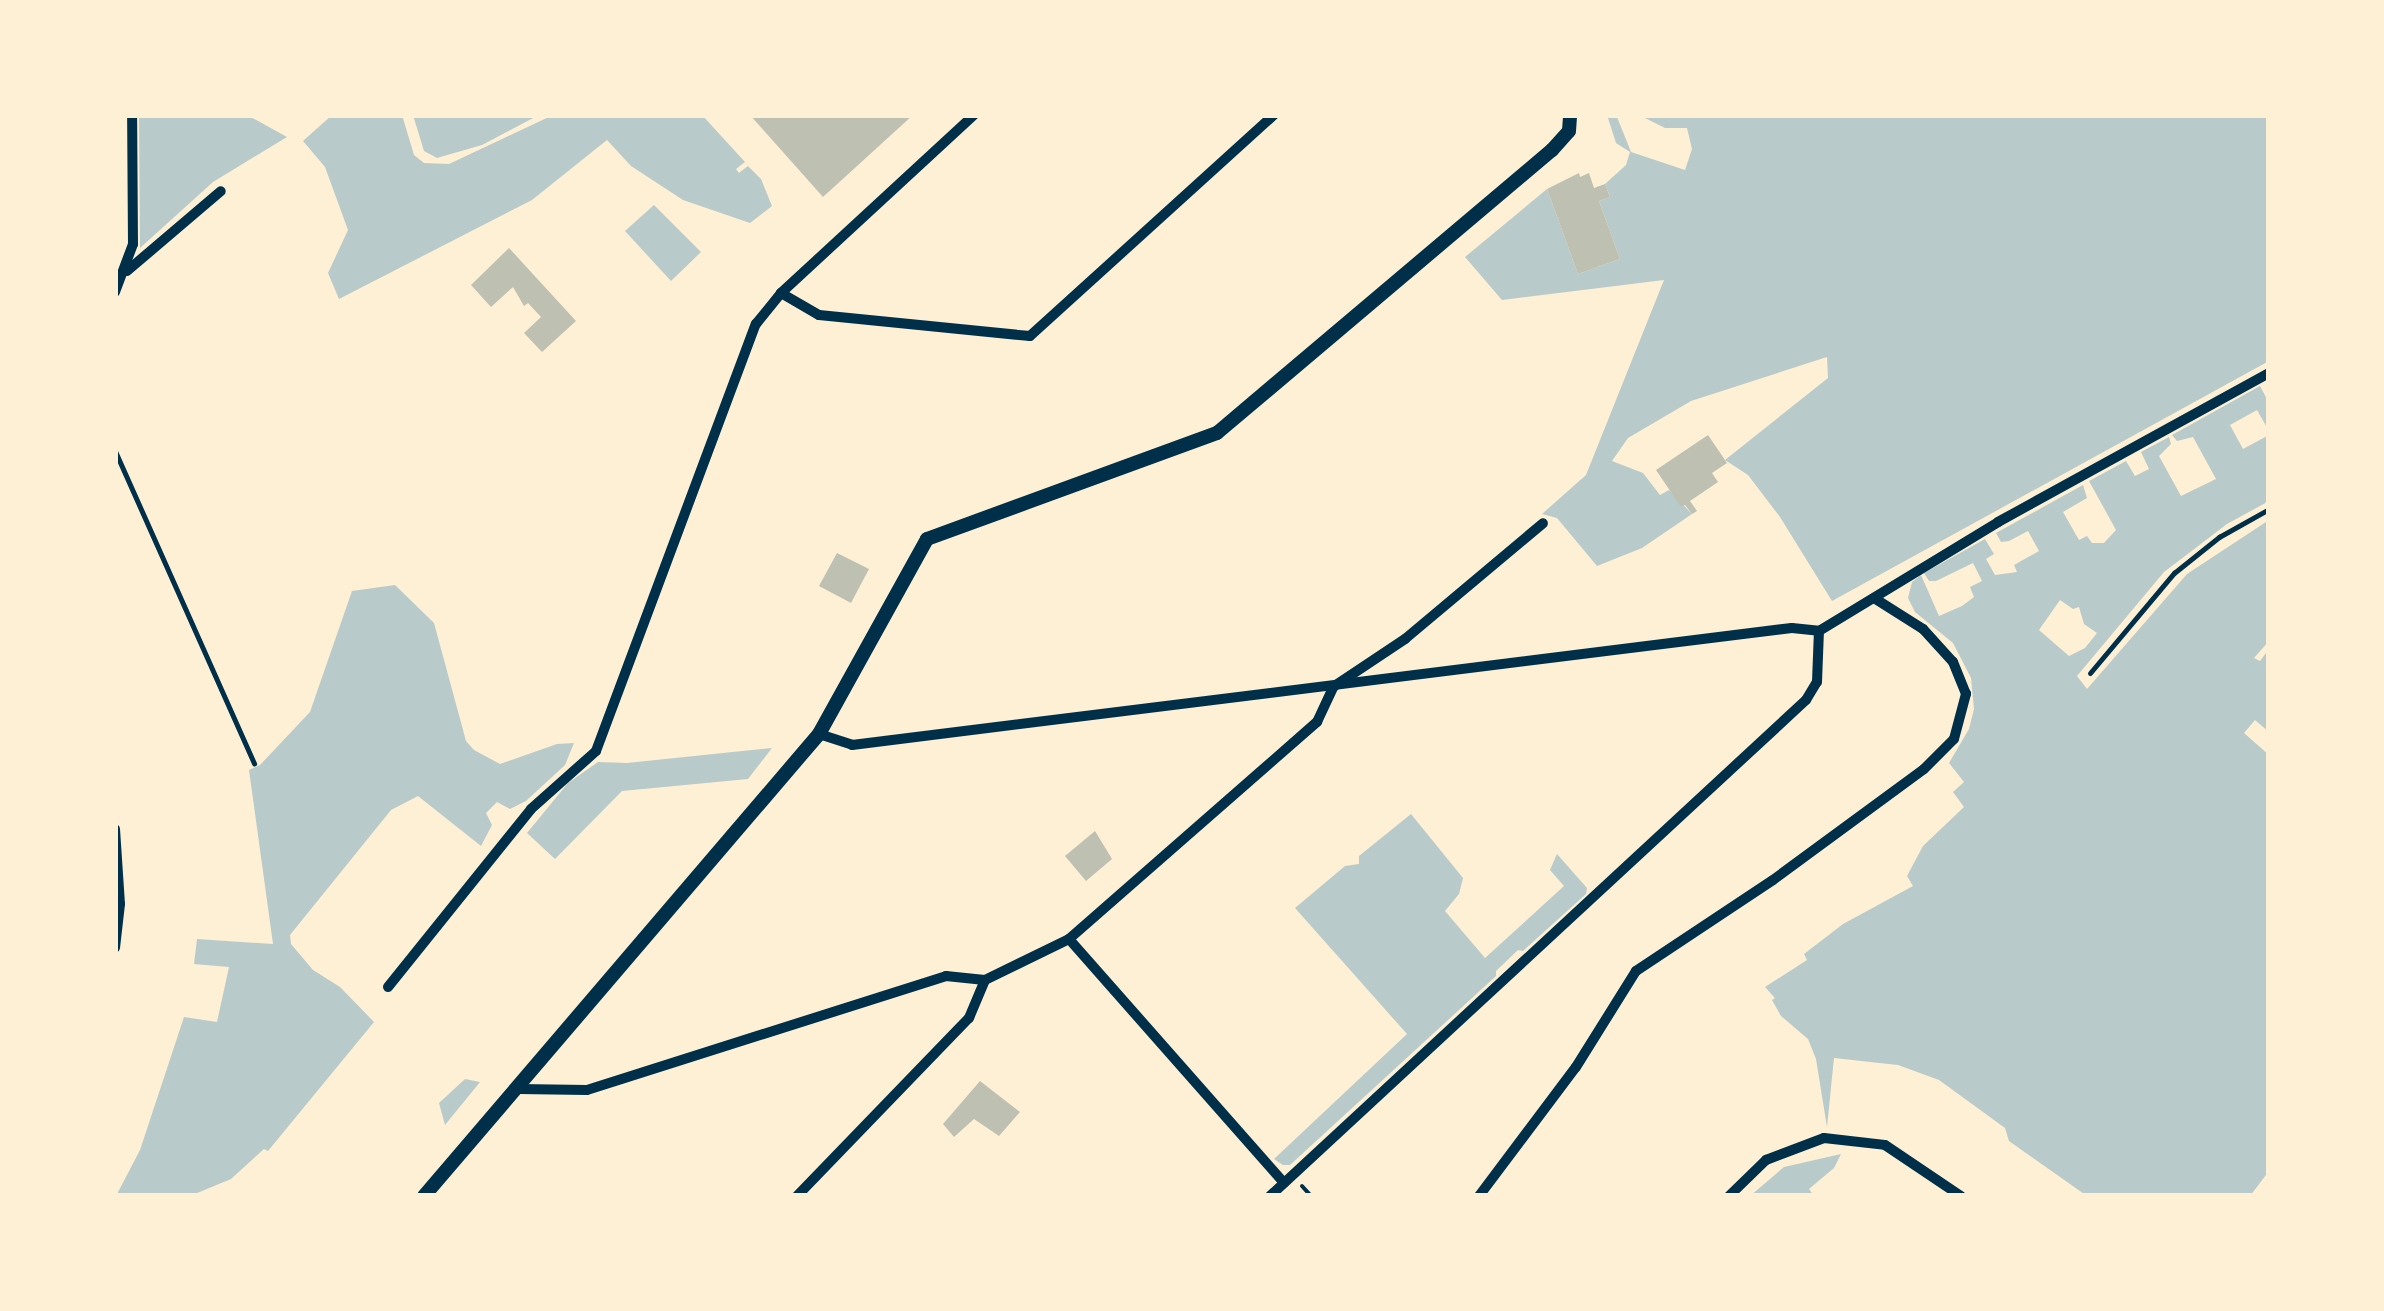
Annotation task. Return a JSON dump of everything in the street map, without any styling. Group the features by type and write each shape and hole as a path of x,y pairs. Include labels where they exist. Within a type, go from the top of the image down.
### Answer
{"street":[{"path":"115,292 133,244 132,115"},
{"path":"388,987 531,810 596,751 756,324 781,293 974,115"},
{"path":"781,293 820,315 1030,336 1274,115"},
{"path":"424,1196 819,734 927,539 1218,434 1552,150 1569,123"},
{"path":"126,271 221,191"},
{"path":"819,734 852,745 1792,628 1819,631 1998,522 2269,373"},
{"path":"519,1089 587,1090 946,976 986,980 1069,938 1317,722 1333,687 1405,638 1543,523"},
{"path":"1479,1196 1576,1068 1636,971 1773,880 1924,769 1954,740 1966,694 1954,662 1922,629 1874,598"},
{"path":"1270,1196 1806,700 1818,682 1819,631"},
{"path":"115,829 120,856 115,948"},
{"path":"1069,938 1284,1183"},
{"path":"797,1196 969,1018 986,980"},
{"path":"1729,1196 1766,1160 1824,1138 1884,1145 1961,1196"}],"lane":[{"path":"115,451 254,763"},
{"path":"2090,672 2174,572 2219,538 2269,510"}],"path":[{"path":"1302,1186 1311,1196"}],"shaded area":[{"path":"139,115 247,115 287,137 213,182 140,248"},
{"path":"332,115 402,115 414,155 424,163 449,164 553,115 702,115 745,162 736,169 739,173 748,166 761,179 772,206 750,223 683,200 631,166 607,140 532,200 339,299 328,273 348,230 325,167 303,141"},
{"path":"413,115 539,115 482,145 437,158 424,151"},
{"path":"1607,115 1623,115 1617,117 1631,152 1685,170 1692,149 1687,128 1665,128 1639,115 2269,115 2269,361 1832,601 1780,517 1748,475 1725,460 1828,378 1827,357 1691,401 1628,438 1612,461 1643,473 1660,495 1669,490 1692,514 1642,548 1597,566 1557,518 1542,514 1586,475 1664,280 1502,300 1465,257 1547,189 1578,274 1620,259 1599,201 1610,197 1605,184 1626,165 1630,152 1616,143"},
{"path":"654,205 701,252 671,281 625,231"},
{"path":"2260,386 2269,403 2269,431 2257,410 2230,425 2243,449 2269,435 2269,501 2227,524 2164,572 2077,676 2087,689 2187,574 2269,520 2269,641 2254,658 2260,661 2269,649 2269,732 2255,720 2244,733 2269,755 2269,1171 2250,1196 2087,1196 2009,1141 2005,1128 1939,1080 1898,1065 1834,1058 1827,1127 1816,1059 1808,1039 1781,1016 1772,1000 1775,998 1765,987 1807,960 1804,954 1843,924 1913,886 1907,876 1923,846 1964,807 1953,792 1964,782 1949,763 1969,729 1974,709 1971,678 1953,643 1915,612 1908,598 1912,582 1921,575 1939,616 1962,606 1974,597 1970,587 1982,581 1973,563 1936,581 1929,581 1924,573 1985,539 1994,554 1986,559 1995,575 2017,572 2014,565 2039,551 2028,531 2001,542 1996,533 2083,485 2087,498 2063,512 2079,540 2087,536 2092,543 2104,543 2116,530 2089,481 2126,461 2135,476 2149,469 2141,452 2169,437 2171,444 2159,456 2181,496 2216,479 2193,437 2177,441 2172,435","holes":["2060,600 2073,609 2079,607 2084,624 2097,633 2085,648 2069,656 2039,630"]},
{"path":"395,585 434,623 466,741 474,750 500,764 557,744 574,743 565,765 526,801 510,809 497,802 486,813 492,825 481,846 418,796 391,810 290,935 291,944 313,970 340,987 374,1022 268,1151 264,1149 231,1179 190,1196 116,1196 140,1150 184,1017 217,1022 229,967 194,964 197,939 273,944 249,770 260,765 310,712 352,591"},
{"path":"772,748 748,779 622,791 555,859 527,833 568,783 598,762 627,763"},
{"path":"1411,814 1463,878 1459,894 1445,911 1485,958 1564,886 1550,870 1557,854 1587,888 1586,894 1523,951 1518,950 1496,971 1496,976 1290,1165 1283,1165 1274,1159 1407,1034 1295,908 1345,866 1359,864 1359,856"},
{"path":"465,1079 480,1082 445,1125 439,1103"},
{"path":"1841,1154 1834,1168 1809,1189 1814,1196 1750,1196 1784,1167"}],"building":[{"path":"750,115 913,115 823,197"},
{"path":"1579,173 1580,177 1589,173 1594,188 1605,184 1610,197 1599,201 1620,259 1578,274 1547,189"},
{"path":"509,248 576,321 542,352 524,333 541,317 528,303 524,306 513,287 491,307 471,285"},
{"path":"1708,435 1727,463 1712,473 1718,482 1690,501 1697,511 1692,514 1685,505 1681,507 1656,470"},
{"path":"837,553 869,569 851,603 819,586"},
{"path":"1095,831 1112,859 1086,881 1065,856"},
{"path":"980,1081 1020,1112 999,1136 974,1119 954,1137 943,1124"}]}
